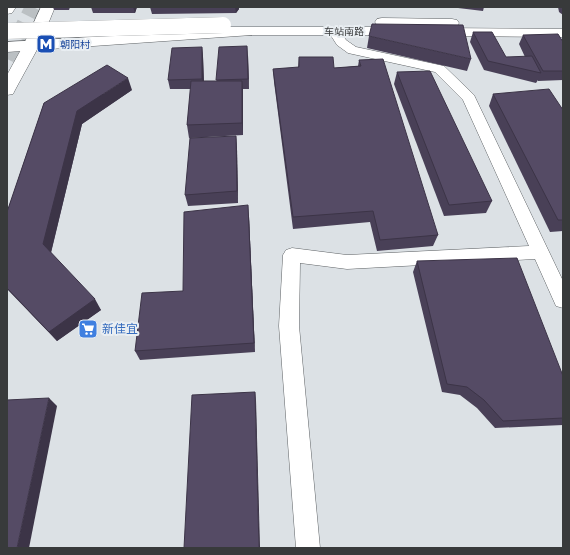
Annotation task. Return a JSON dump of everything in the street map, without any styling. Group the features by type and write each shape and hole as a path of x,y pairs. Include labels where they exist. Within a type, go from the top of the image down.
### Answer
{"main road":[{"path":"7,90 31,46 48,7"},
{"path":"7,26 205,21 260,27"},
{"name":"车站南路","path":"222,28 260,27 338,21 563,25"},
{"path":"7,47 260,27"},
{"name":"车站南路","path":"260,27 334,31 563,33"},
{"path":"7,31 222,28"},
{"path":"7,38 222,28"}],"street":[{"path":"334,31 341,42 352,50 439,69 469,98 563,300"},
{"path":"308,548 289,326 292,255 347,262 540,252"}],"building":[{"path":"372,24 463,25 471,59 369,36"},
{"path":"473,32 492,32 506,57 532,56 541,73 488,61"},
{"path":"558,34 563,42 563,71 543,71 523,35"},
{"path":"247,46 248,79 216,80 219,47"},
{"path":"202,47 202,79 168,80 172,48"},
{"path":"299,57 333,57 334,68 361,66 359,60 383,59 438,235 380,240 373,211 293,217 273,69 299,67"},
{"path":"107,65 128,78 77,111 43,244 95,299 49,332 7,288 7,212 44,103"},
{"path":"430,71 492,201 449,205 397,72"},
{"path":"191,81 242,81 242,123 187,125"},
{"path":"549,89 563,110 563,220 558,220 493,94"},
{"path":"236,136 237,191 185,195 190,138"},
{"path":"248,205 254,343 135,351 142,293 183,291 184,212"},
{"path":"517,258 563,376 563,418 503,421 484,400 467,387 447,384 417,261"},
{"path":"255,392 259,548 184,548 192,395"},
{"path":"49,398 17,548 7,548 7,400"}],"tunnel":[{"path":"7,59 33,7"}],"place":[{"name":"朝阳村","path":"46,44"},
{"name":"新佳宜","path":"88,329"}]}
